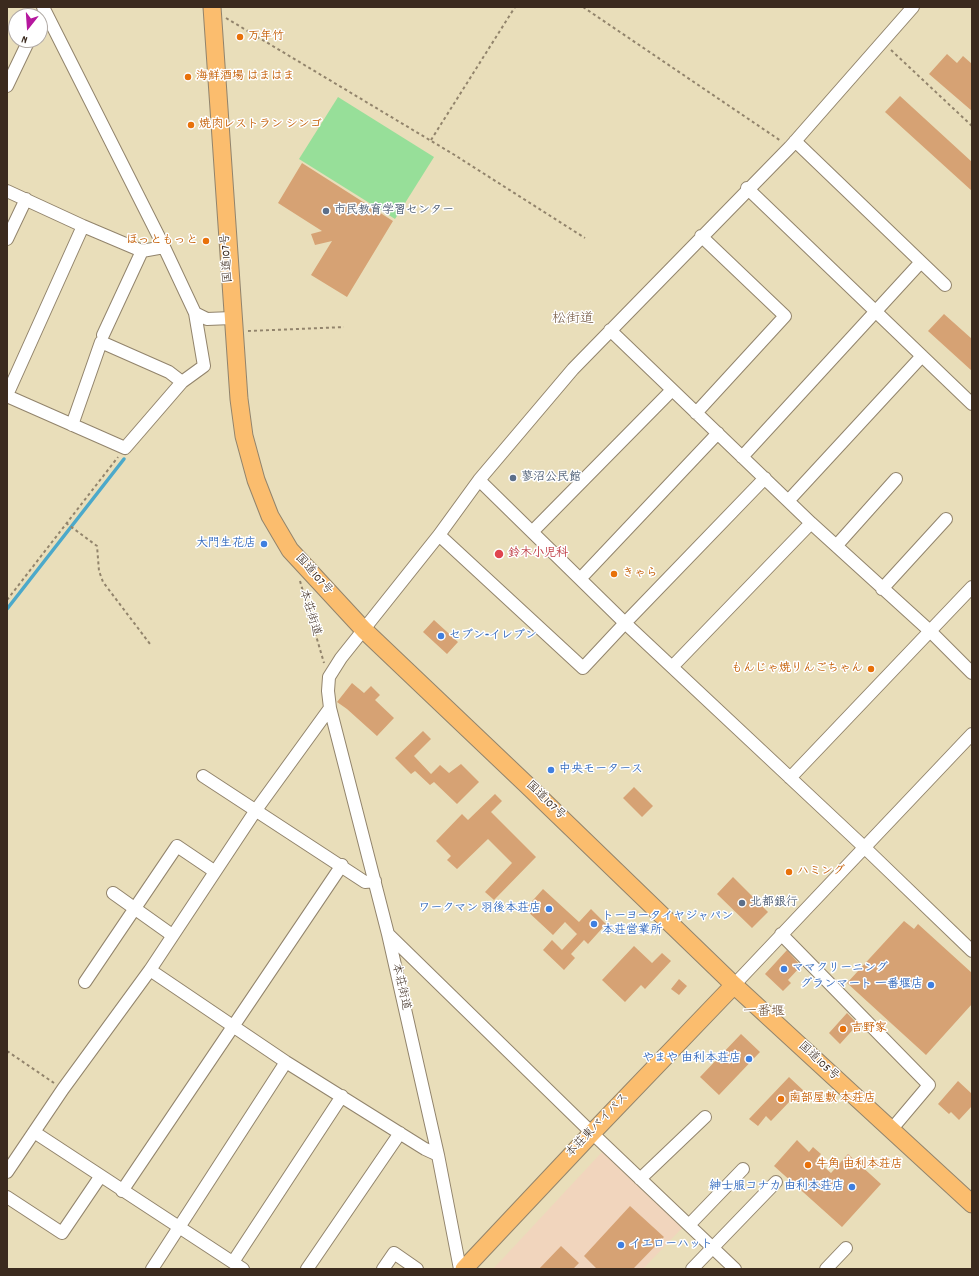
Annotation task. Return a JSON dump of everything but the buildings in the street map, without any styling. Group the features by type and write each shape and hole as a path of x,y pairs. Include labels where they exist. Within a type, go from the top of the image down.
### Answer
{"highway":[{"name":"国道107号","path":"212,8 232,325 239,399 244,436 256,480 270,516 290,550 364,630 734,985"},
{"name":"国道105号","path":"734,985 972,1204"},
{"name":"本荘東バイパス","path":"464,1269 734,985"}],"street":[{"path":"329,677 341,658 480,480 573,369 747,188 792,144 913,7"},
{"path":"48,22 164,247 195,313 204,366 182,382 124,448 7,396 83,226"},
{"path":"7,86 25,48"},
{"path":"792,144 946,285"},
{"path":"747,188 972,404"},
{"path":"7,191 142,251 164,247"},
{"path":"7,239 26,199"},
{"path":"696,413 785,316 701,236"},
{"path":"103,335 142,251"},
{"path":"742,457 921,262"},
{"path":"195,313 207,319 232,325"},
{"path":"610,330 789,500 811,523 931,632 972,673"},
{"path":"72,425 101,342 169,372 182,382"},
{"path":"789,500 922,356"},
{"path":"532,532 672,390"},
{"path":"580,579 718,433"},
{"path":"438,535 583,668 624,623 765,478"},
{"path":"837,545 896,479"},
{"path":"480,480 624,623 864,847 972,951"},
{"path":"882,589 946,519"},
{"path":"672,667 811,523"},
{"path":"790,778 972,588"},
{"name":"本荘街道","path":"329,677 328,692 330,708 388,934 438,1155 460,1269"},
{"path":"7,1172 63,1089 150,970 214,871 256,810 330,708"},
{"path":"734,985 972,734"},
{"path":"203,776 342,865 365,882 375,881"},
{"path":"85,982 177,846 214,871"},
{"path":"122,1191 342,865"},
{"path":"113,893 172,935"},
{"path":"388,934 592,1133 735,1269"},
{"path":"781,934 929,1086 890,1130"},
{"path":"150,970 232,1027 286,1062 425,1149 438,1155"},
{"path":"152,1269 286,1062"},
{"path":"233,1262 342,1096"},
{"path":"640,1179 705,1117"},
{"path":"34,1132 243,1269"},
{"path":"307,1269 400,1133"},
{"path":"689,1225 743,1169"},
{"path":"7,1197 62,1233 100,1176"},
{"path":"692,1269 776,1182"},
{"path":"826,1269 846,1248"},
{"path":"383,1269 394,1253 418,1269"}],"path":[{"path":"431,140 515,7"},
{"path":"583,7 792,144"},
{"path":"212,8 431,140 585,238"},
{"path":"883,42 972,126"},
{"path":"232,325 344,327"},
{"path":"7,600 124,448"},
{"path":"66,523 97,546 99,571 103,582 150,644"},
{"name":"本荘街道","path":"299,579 329,677"},
{"path":"7,1051 63,1089"}],"shaded area":[{"path":"602,1152 682,1228 643,1269 493,1269"}],"green space":[{"path":"338,97 434,157 395,219 299,159"}],"waterway":[{"path":"7,609 124,459"}],"place":[{"name":"万年竹","path":"240,37"},
{"name":"海鮮酒場 はまはま","path":"188,77"},
{"name":"焼肉レストラン シンゴ","path":"191,125"},
{"name":"市民教育学習センター","path":"326,211"},
{"name":"ほっともっと","path":"206,241"},
{"name":"蓼沼公民館","path":"513,478"},
{"name":"大門生花店","path":"264,544"},
{"name":"鈴木小児科","path":"499,554"},
{"name":"きゃら","path":"614,574"},
{"name":"セブン-イレブン","path":"441,636"},
{"name":"もんじゃ焼りんごちゃん","path":"871,669"},
{"name":"中央モータース","path":"551,770"},
{"name":"ハミング","path":"789,872"},
{"name":"北都銀行","path":"742,903"},
{"name":"ワークマン 羽後本荘店","path":"549,909"},
{"name":"トーヨータイヤジャパン 本荘営業所","path":"594,924"},
{"name":"ママクリーニング","path":"784,969"},
{"name":"グランマート 一番堰店","path":"931,985"},
{"name":"吉野家","path":"843,1029"},
{"name":"やまや 由利本荘店","path":"749,1059"},
{"name":"南部屋敷 本荘店","path":"781,1099"},
{"name":"牛角 由利本荘店","path":"808,1165"},
{"name":"紳士服コナカ 由利本荘店","path":"852,1187"},
{"name":"イエローハット","path":"621,1245"}],"district":[{"name":"松街道","path":"573,320"},
{"name":"一番堰","path":"764,1013"}]}
